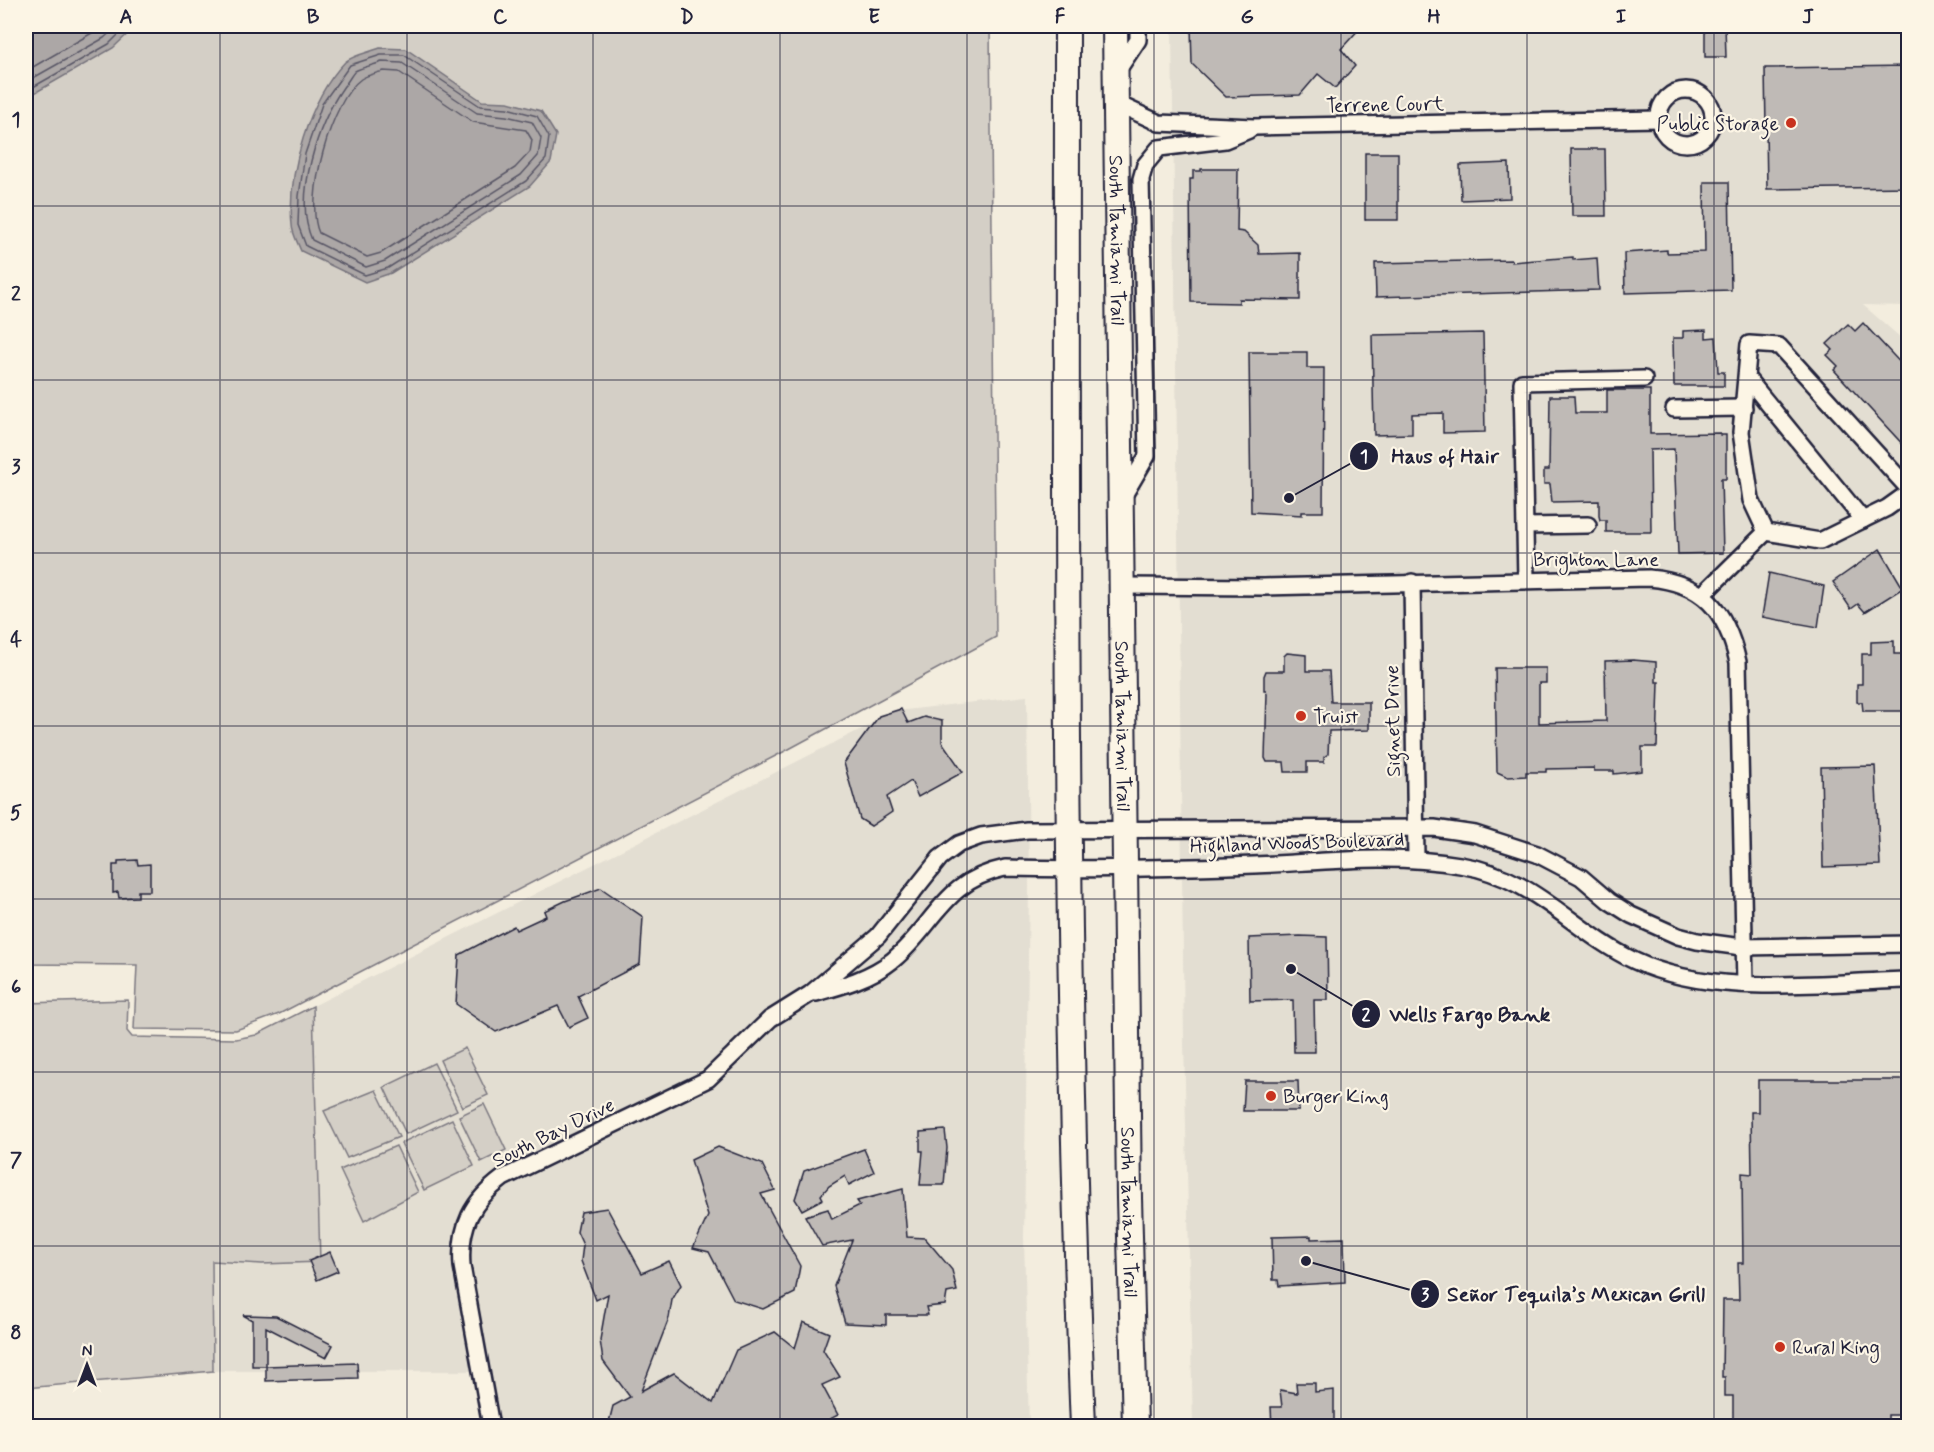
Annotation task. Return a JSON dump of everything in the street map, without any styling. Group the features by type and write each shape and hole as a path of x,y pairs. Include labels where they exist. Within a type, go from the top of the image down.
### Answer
{"main road":[{"path":"1067,26 1070,831 1076,1200 1083,1426"},
{"name":"South Tamiami Trail","path":"1115,26 1128,1198 1136,1426"}],"street":[{"path":"1116,73 1138,40 1138,26"},
{"name":"Terrene Court","path":"1116,104 1159,123 1254,127 1659,119"},
{"path":"1122,499 1147,456 1142,179 1145,165 1160,148 1225,140 1254,127"},
{"path":"1767,532 1751,500 1741,432 1749,344 1779,346 1908,488"},
{"path":"1747,378 1863,520"},
{"path":"1526,580 1522,382 1644,379"},
{"path":"1674,409 1744,408"},
{"path":"1767,532 1821,541 1887,508 1908,493"},
{"path":"1525,526 1588,525"},
{"path":"1702,595 1767,532"},
{"name":"Brighton Lane","path":"1123,586 1263,587 1649,578 1686,585 1702,595 1716,608 1726,624 1738,662 1742,947 1745,984"},
{"name":"Signet Drive","path":"1412,582 1416,859"},
{"name":"Highland Woods Boulevard","path":"1125,832 1415,827 1475,834 1537,854 1581,877 1609,902 1654,926 1697,941 1742,947 1908,944"},
{"name":"South Bay Drive","path":"491,1426 462,1266 461,1245 464,1228 473,1206 487,1190 503,1178 708,1079 770,1019 810,994 878,936 940,858 959,844 1004,832 1125,832"},
{"name":"Highland Woods Boulevard","path":"1125,868 1387,858 1461,865 1507,878 1544,898 1604,944 1656,969 1693,979 1745,984 1908,980"},
{"name":"South Bay Drive","path":"810,994 846,985 892,960 951,894 967,881 985,872 1005,868 1125,868"}],"shaded area":[{"path":"26,26 990,26 996,637 789,749 279,1014 236,1030 134,1029 137,965 26,964"},
{"path":"1172,26 1908,26 1908,306 1863,305 1908,344 1908,1426 1193,1426 1184,1042"},
{"path":"1027,696 1029,886 1024,1238 1029,1426 491,1426 481,1371 213,1371 212,1261 262,1264 320,1261 313,1006 897,711"},
{"path":"128,1000 127,1031 132,1037 236,1039 256,1035 313,1006 320,1262 262,1264 212,1261 213,1371 26,1388 26,1003"},
{"path":"465,1048 488,1095 462,1107 440,1060"},
{"path":"434,1063 457,1110 406,1134 384,1087"},
{"path":"376,1090 399,1137 347,1158 324,1111"},
{"path":"484,1104 506,1150 481,1162 459,1116"},
{"path":"452,1119 474,1166 424,1190 401,1143"},
{"path":"396,1146 418,1192 364,1221 340,1170"}],"water":[{"path":"26,26 136,26 113,48 26,98"},
{"path":"380,48 406,49 482,101 508,102 541,111 556,135 551,162 530,186 391,273 365,282 301,251 292,228 291,205 293,183 303,138 321,96 345,62"}],"building":[{"path":"1191,26 1362,26 1341,49 1355,66 1335,88 1318,74 1300,95 1226,97 1192,64"},
{"path":"1705,26 1725,26 1726,57 1705,57"},
{"path":"1908,66 1908,187 1767,189 1765,68"},
{"path":"1571,149 1605,149 1606,216 1572,216"},
{"path":"1365,153 1398,153 1398,220 1365,220"},
{"path":"1509,163 1510,198 1461,200 1460,165"},
{"path":"1201,169 1238,169 1237,231 1244,232 1258,245 1259,254 1300,253 1300,300 1239,299 1239,303 1191,302 1190,179 1193,179 1193,171 1201,171"},
{"path":"1704,182 1729,182 1731,290 1625,293 1624,253 1667,250 1667,253 1705,252"},
{"path":"1573,257 1573,260 1597,258 1599,290 1376,297 1375,263 1512,260 1512,262"},
{"path":"1863,323 1908,371 1908,450 1834,370 1838,366 1827,355 1833,350 1827,344 1848,324 1855,331"},
{"path":"1706,330 1706,338 1716,337 1718,372 1724,372 1724,386 1674,386 1673,338 1683,338 1683,331"},
{"path":"1483,333 1485,432 1443,433 1443,413 1412,414 1412,434 1374,435 1372,335"},
{"path":"1249,352 1307,352 1307,368 1324,368 1323,512 1302,512 1302,515 1251,512"},
{"path":"1607,390 1650,390 1650,434 1720,433 1720,435 1726,435 1726,479 1721,479 1723,553 1678,554 1674,449 1650,450 1651,532 1606,532 1606,520 1600,520 1599,516 1599,501 1552,502 1550,484 1544,484 1544,470 1549,470 1550,396 1574,396 1575,413 1607,413"},
{"path":"1880,549 1903,588 1865,612 1858,604 1851,609 1833,582"},
{"path":"1769,573 1824,586 1818,627 1762,617"},
{"path":"1894,641 1894,654 1908,654 1908,711 1863,711 1862,702 1857,702 1857,684 1862,684 1862,654 1871,654 1871,642"},
{"path":"1287,653 1306,655 1306,671 1329,671 1331,702 1369,702 1369,730 1329,731 1328,754 1324,757 1324,762 1307,762 1307,772 1285,772 1284,762 1267,762 1265,758 1267,694 1264,690 1264,676 1266,671 1284,671 1284,656"},
{"path":"1605,661 1656,662 1656,682 1659,682 1657,747 1642,747 1642,771 1614,774 1614,771 1594,771 1594,768 1546,769 1546,772 1526,772 1526,776 1508,777 1497,772 1495,668 1546,668 1546,683 1539,683 1539,723 1606,721"},
{"path":"901,709 908,723 924,717 942,721 942,742 963,772 918,797 911,781 887,797 892,812 871,826 860,819 844,763 879,716"},
{"path":"1875,766 1880,865 1823,867 1821,767"},
{"path":"137,860 138,865 150,864 150,891 138,891 138,897 119,898 118,892 113,893 113,865 118,865 118,861"},
{"path":"601,888 643,917 640,964 578,996 588,1018 569,1027 558,1006 496,1032 456,1004 459,955 514,926 516,930 546,916 544,911 565,901"},
{"path":"1327,937 1328,1000 1314,1000 1315,1052 1294,1052 1293,1000 1250,1001 1249,938"},
{"path":"1758,1080 1908,1080 1908,1415 1888,1415 1888,1426 1733,1426 1733,1396 1725,1396 1725,1377 1722,1377 1723,1300 1739,1300 1738,1263 1743,1263 1742,1173 1752,1174 1751,1112 1758,1112"},
{"name":"Burger King","path":"1245,1081 1298,1081 1299,1111 1243,1111"},
{"path":"945,1130 947,1148 944,1185 920,1185 923,1151 920,1151 920,1132"},
{"path":"718,1147 762,1164 775,1190 761,1194 800,1266 795,1293 763,1309 734,1300 709,1252 693,1248 708,1216 691,1160"},
{"path":"864,1149 874,1172 849,1185 845,1176 829,1186 821,1195 823,1199 802,1210 795,1199 804,1171"},
{"path":"903,1189 907,1237 925,1238 952,1270 957,1291 947,1293 945,1305 926,1307 928,1315 886,1315 886,1325 845,1323 834,1286 852,1240 822,1246 805,1216 828,1209 832,1219 860,1205 857,1201"},
{"path":"607,1208 642,1273 669,1261 681,1285 672,1300 669,1318 641,1391 674,1373 713,1403 736,1350 775,1332 795,1348 803,1322 829,1333 823,1350 840,1377 822,1385 838,1415 830,1419 833,1426 608,1426 613,1406 630,1397 603,1361 600,1340 608,1294 596,1300 581,1261 583,1245 577,1232 581,1212"},
{"path":"1311,1236 1311,1239 1344,1238 1345,1282 1279,1286 1278,1280 1273,1280 1272,1237"},
{"path":"330,1252 338,1271 317,1280 309,1261"},
{"path":"243,1315 276,1316 333,1345 326,1358 266,1327 266,1366 252,1366 252,1320"},
{"path":"357,1363 358,1378 266,1381 266,1366"},
{"path":"1296,1383 1315,1383 1315,1392 1334,1390 1334,1426 1272,1426 1271,1407 1282,1407 1280,1390 1297,1393"}],"place":[{"name":"Public Storage","path":"1791,123"},
{"name":"Haus of Hair","path":"1289,498"},
{"name":"Truist","path":"1301,716"},
{"name":"Wells Fargo Bank","path":"1291,969"},
{"name":"Burger King","path":"1271,1096"},
{"name":"Señor Tequila’s Mexican Grill","path":"1306,1261"},
{"name":"Rural King","path":"1780,1347"}]}
